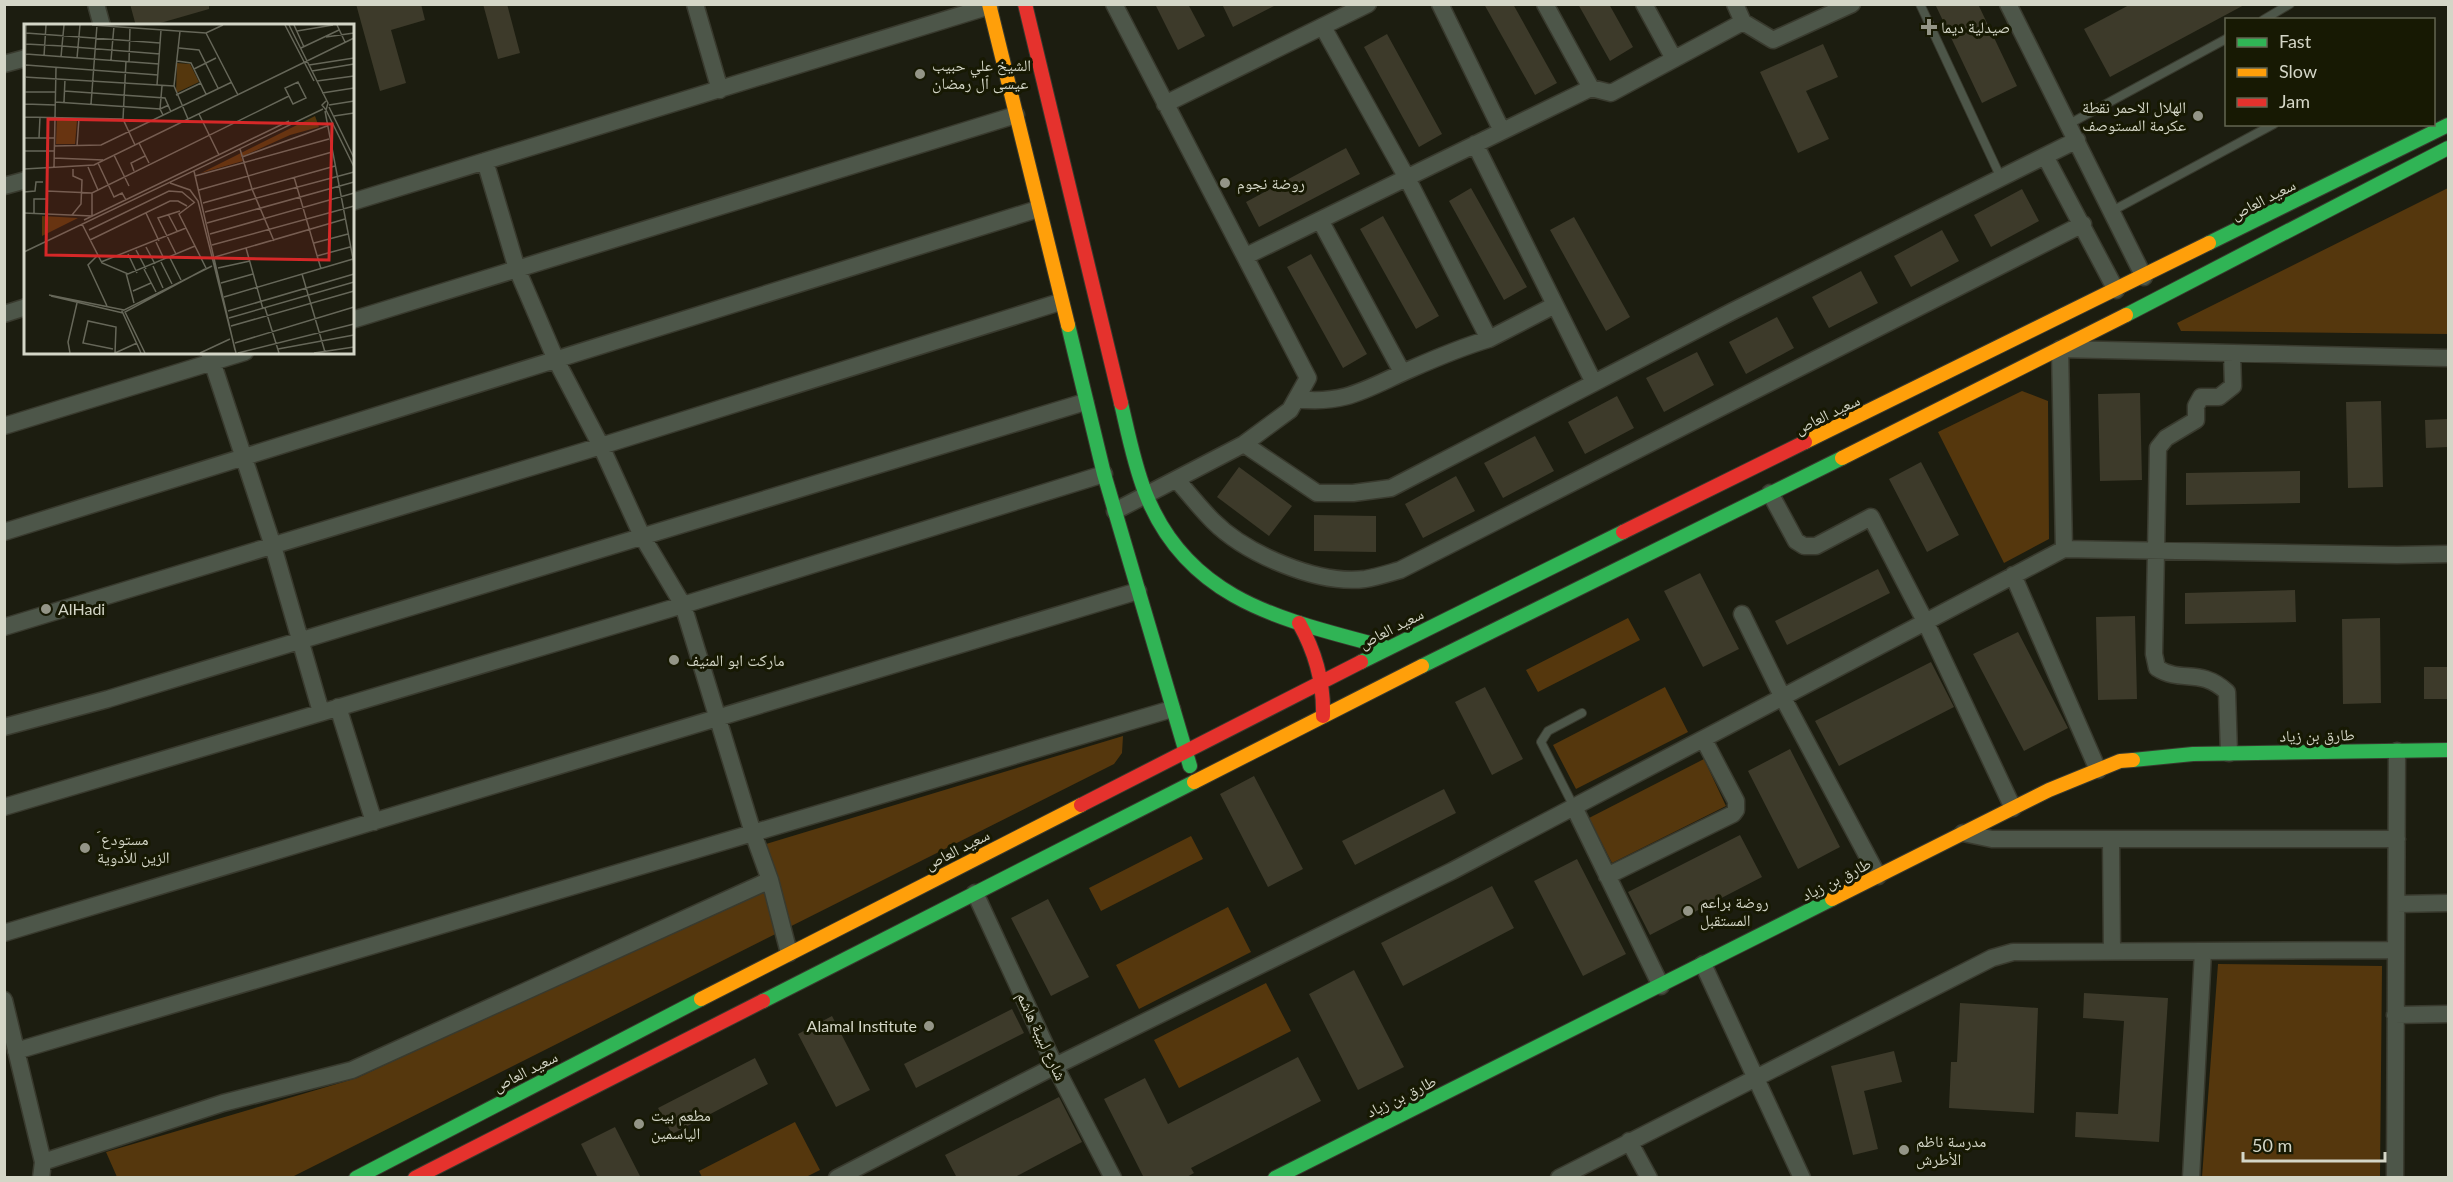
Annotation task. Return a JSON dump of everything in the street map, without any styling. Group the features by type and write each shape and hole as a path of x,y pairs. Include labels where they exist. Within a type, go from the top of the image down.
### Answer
{"main road":[{"path":"1025,4 1131,442 1146,496 1165,532 1186,560 1213,583 1242,599 1299,623 1388,648"},
{"path":"989,5 1104,474 1172,710 1196,781"},
{"name":"سعيد العاص","path":"356,1178 789,952 1388,648 2145,277 2448,125"},
{"path":"415,1178 1323,716 2060,349 2448,148"},
{"path":"1299,623 1311,643 1323,681 1323,716"},
{"name":"طارق بن زياد","path":"1275,1178 2049,790 2120,761 2193,754 2448,750"}],"street":[{"path":"96,4 101,24"},
{"path":"695,4 720,90"},
{"path":"1114,4 1308,378 1290,410 1244,444 1115,511"},
{"path":"1166,104 1368,4"},
{"path":"1440,4 1502,130"},
{"path":"1545,4 1591,88"},
{"path":"1644,4 1674,59"},
{"path":"1735,4 1743,22 1773,40 1852,4"},
{"path":"2008,4 2145,277"},
{"path":"354,201 989,5"},
{"path":"1246,256 1591,88 1611,93 1743,22"},
{"path":"1323,27 1407,177 1488,339"},
{"path":"4,64 24,59"},
{"path":"354,319 1016,115"},
{"path":"1244,444 1317,493 1353,493 1391,488 1594,383 2077,140"},
{"path":"1475,144 1594,383"},
{"path":"2045,156 2116,290"},
{"path":"485,161 517,269 556,360 601,446 642,536 683,605 753,833 770,880 789,952"},
{"path":"4,186 24,181"},
{"path":"4,532 1038,209"},
{"path":"1320,220 1402,372"},
{"path":"1177,480 1215,523 1247,546 1282,565 1325,576 1364,579 1400,570 2083,224"},
{"path":"4,627 601,446 1060,302"},
{"path":"1296,399 1321,402 1353,396 1402,372 1488,339 1555,305"},
{"path":"4,314 24,308"},
{"path":"2064,549 2060,349 2448,358"},
{"path":"2229,753 2227,692 2216,683 2199,676 2167,674 2157,668 2154,654 2158,551 2158,448 2166,438 2196,420 2196,406 2201,397 2218,397 2233,386 2232,353"},
{"path":"4,426 211,357 231,354"},
{"path":"211,357 273,546 300,640 374,822"},
{"path":"4,726 108,699 1085,402"},
{"path":"4,807 683,605 1104,474"},
{"path":"1770,493 1796,541 1804,546 1816,546 1871,517 1926,623 2013,808"},
{"path":"837,1178 1055,1066 1442,876 2064,549 2448,554"},
{"path":"2013,575 2098,770"},
{"path":"4,933 1138,591"},
{"path":"1742,614 1783,698 1878,876"},
{"path":"16,1051 1172,710"},
{"path":"1607,876 1733,814 1736,810 1736,801 1704,740"},
{"path":"2395,1178 2397,751"},
{"path":"1574,807 1661,986"},
{"path":"1963,833 1992,839 2397,839"},
{"path":"2111,839 2112,952"},
{"path":"4,1000 42,1170 223,1103 352,1070 770,880"},
{"name":"شارع لبيبة هاشم","path":"975,893 1055,1066 1113,1178"},
{"path":"2397,904 2448,903"},
{"path":"2191,1178 2203,951"},
{"path":"1559,1178 1992,958 2013,952 2396,951"},
{"path":"1703,964 1802,1178"},
{"path":"2396,1015 2448,1014"},
{"path":"1629,1141 1649,1178"}],"lane":[{"path":"1920,4 2001,178"},
{"path":"2266,18 2290,4"},
{"path":"2069,124 2225,40"},
{"path":"2112,212 2270,126"},
{"path":"1574,807 1541,742 1548,731 1582,713"}],"shaded area":[{"path":"2448,188 2448,334 2181,331 2177,323"},
{"path":"2022,391 2048,401 2049,539 2004,563 1938,432"},
{"path":"1628,618 1640,640 1538,692 1526,670"},
{"path":"1665,687 1688,732 1576,789 1553,745"},
{"path":"1123,736 1122,753 1114,764 292,1177 117,1177 106,1152 357,1078 779,881 766,844"},
{"path":"1704,759 1726,806 1612,863 1589,818"},
{"path":"1191,836 1203,859 1101,911 1089,888"},
{"path":"1228,907 1251,952 1139,1009 1116,965"},
{"path":"2218,964 2382,966 2380,1177 2202,1177"},
{"path":"1266,983 1291,1031 1179,1088 1154,1040"},
{"path":"795,1122 820,1170 806,1177 702,1177 699,1171"}],"building":[{"path":"130,4 209,4 209,9 157,24 135,24"},
{"path":"356,4 421,4 425,20 391,30 406,83 380,91"},
{"path":"483,4 507,4 520,53 498,59"},
{"path":"1155,4 1188,4 1205,36 1178,50"},
{"path":"1222,4 1278,4 1233,27"},
{"path":"1484,4 1513,4 1557,83 1535,95"},
{"path":"1578,4 1609,4 1633,47 1610,61"},
{"path":"1935,4 1978,4 2017,86 1982,103"},
{"path":"2131,4 2246,4 2110,77 2084,29"},
{"path":"1387,34 1442,134 1419,147 1364,47"},
{"path":"1823,44 1838,77 1806,91 1829,139 1798,153 1760,72"},
{"path":"1346,148 1360,174 1259,227 1246,202"},
{"path":"1471,188 1527,287 1504,300 1449,201"},
{"path":"2022,189 2039,221 1991,247 1974,215"},
{"path":"1383,216 1439,316 1416,329 1360,229"},
{"path":"1574,217 1630,317 1606,331 1550,230"},
{"path":"1942,230 1959,261 1911,287 1894,256"},
{"path":"1311,254 1367,354 1343,368 1287,267"},
{"path":"1861,271 1878,303 1829,328 1812,297"},
{"path":"1777,317 1794,348 1746,374 1729,342"},
{"path":"1697,352 1714,385 1664,412 1646,378"},
{"path":"2140,393 2142,480 2100,481 2098,394"},
{"path":"1617,396 1634,428 1585,454 1568,422"},
{"path":"2381,401 2383,487 2348,488 2346,402"},
{"path":"2448,419 2448,447 2426,448 2425,420"},
{"path":"1535,436 1554,471 1503,498 1484,463"},
{"path":"1921,462 1959,535 1927,552 1889,479"},
{"path":"1239,467 1292,506 1269,536 1217,497"},
{"path":"2300,471 2300,503 2186,505 2186,473"},
{"path":"1456,476 1475,511 1423,538 1405,504"},
{"path":"1314,515 1376,516 1376,552 1314,551"},
{"path":"1878,569 1890,593 1787,645 1775,621"},
{"path":"1700,573 1739,649 1703,667 1664,591"},
{"path":"2295,590 2296,622 2185,624 2185,593"},
{"path":"2135,616 2137,699 2098,700 2096,617"},
{"path":"2380,618 2381,703 2343,704 2342,619"},
{"path":"2018,632 2068,728 2024,751 1973,654"},
{"path":"1931,662 1954,707 1839,766 1815,721"},
{"path":"2424,667 2448,667 2448,699 2424,699"},
{"path":"1485,687 1523,759 1492,775 1455,702"},
{"path":"1790,749 1840,847 1798,869 1748,771"},
{"path":"1254,776 1303,869 1268,887 1220,794"},
{"path":"1444,789 1456,813 1355,865 1342,841"},
{"path":"1740,835 1762,877 1650,935 1628,892"},
{"path":"1577,859 1626,954 1583,976 1534,881"},
{"path":"1492,886 1514,928 1403,986 1381,943"},
{"path":"1048,899 1089,977 1051,996 1011,918"},
{"path":"1354,970 1404,1067 1358,1090 1309,994"},
{"path":"2084,993 2168,998 2159,1142 2075,1137 2076,1112 2118,1114 2124,1021 2083,1018"},
{"path":"1960,1003 2038,1008 2034,1113 1949,1108 1951,1062 1957,1062"},
{"path":"1012,1009 1024,1033 916,1088 904,1064"},
{"path":"832,1016 870,1090 836,1107 798,1034"},
{"path":"1894,1051 1902,1082 1864,1091 1878,1149 1853,1155 1831,1066"},
{"path":"1298,1057 1321,1101 1191,1168 1194,1173 1185,1178 1144,1178 1104,1099 1145,1078 1168,1124"},
{"path":"755,1058 768,1084 672,1134 658,1108"},
{"path":"1059,1097 1082,1142 1013,1178 957,1178 945,1155"},
{"path":"615,1127 641,1178 598,1178 581,1144"}],"traffic: fast":[{"path":"2209,243 2448,125"},
{"path":"2126,315 2448,148"},
{"path":"1068,325 1104,474 1190,766"},
{"path":"1121,403 1134,459 1145,492 1164,529 1187,559 1214,583 1244,601 1278,616 1388,648"},
{"path":"1422,666 1842,458"},
{"path":"1361,662 1623,532"},
{"path":"2133,760 2193,754 2448,750"},
{"path":"763,1001 1194,782"},
{"path":"1275,1178 1832,899"},
{"path":"356,1178 701,999"}],"traffic: slow":[{"path":"989,4 1068,325"},
{"path":"1805,442 2209,243"},
{"path":"1842,458 2126,315"},
{"path":"1194,782 1422,666"},
{"path":"1832,899 2049,790 2120,761 2133,760"},
{"path":"701,999 1081,805"}],"traffic: jam":[{"path":"1025,4 1121,403"},
{"path":"1623,532 1805,442"},
{"path":"1299,623 1318,668 1323,716"},
{"path":"1081,805 1361,662"},
{"path":"415,1178 763,1001"}],"place":[{"name":"صيدلية ديما","path":"1929,27"},
{"name":"الشيخ علي حبيب عيسى ٱل رمضان","path":"920,74"},
{"name":"الهلال الاحمر نقطة عكرمة المستوصف","path":"2198,116"},
{"name":"روضة نجوم","path":"1225,183"},
{"name":"AlHadi","path":"46,609"},
{"name":"ماركت ابو المنيف","path":"674,660"},
{"name":"َ مستودع الزين للأدوية","path":"85,848"},
{"name":"روضة براعم المستقبل","path":"1688,911"},
{"name":"Alamal Institute","path":"929,1026"},
{"name":"مطعم بيت الياسمين","path":"639,1124"},
{"name":"مدرسة ناظم الأطرش","path":"1904,1150"}]}
